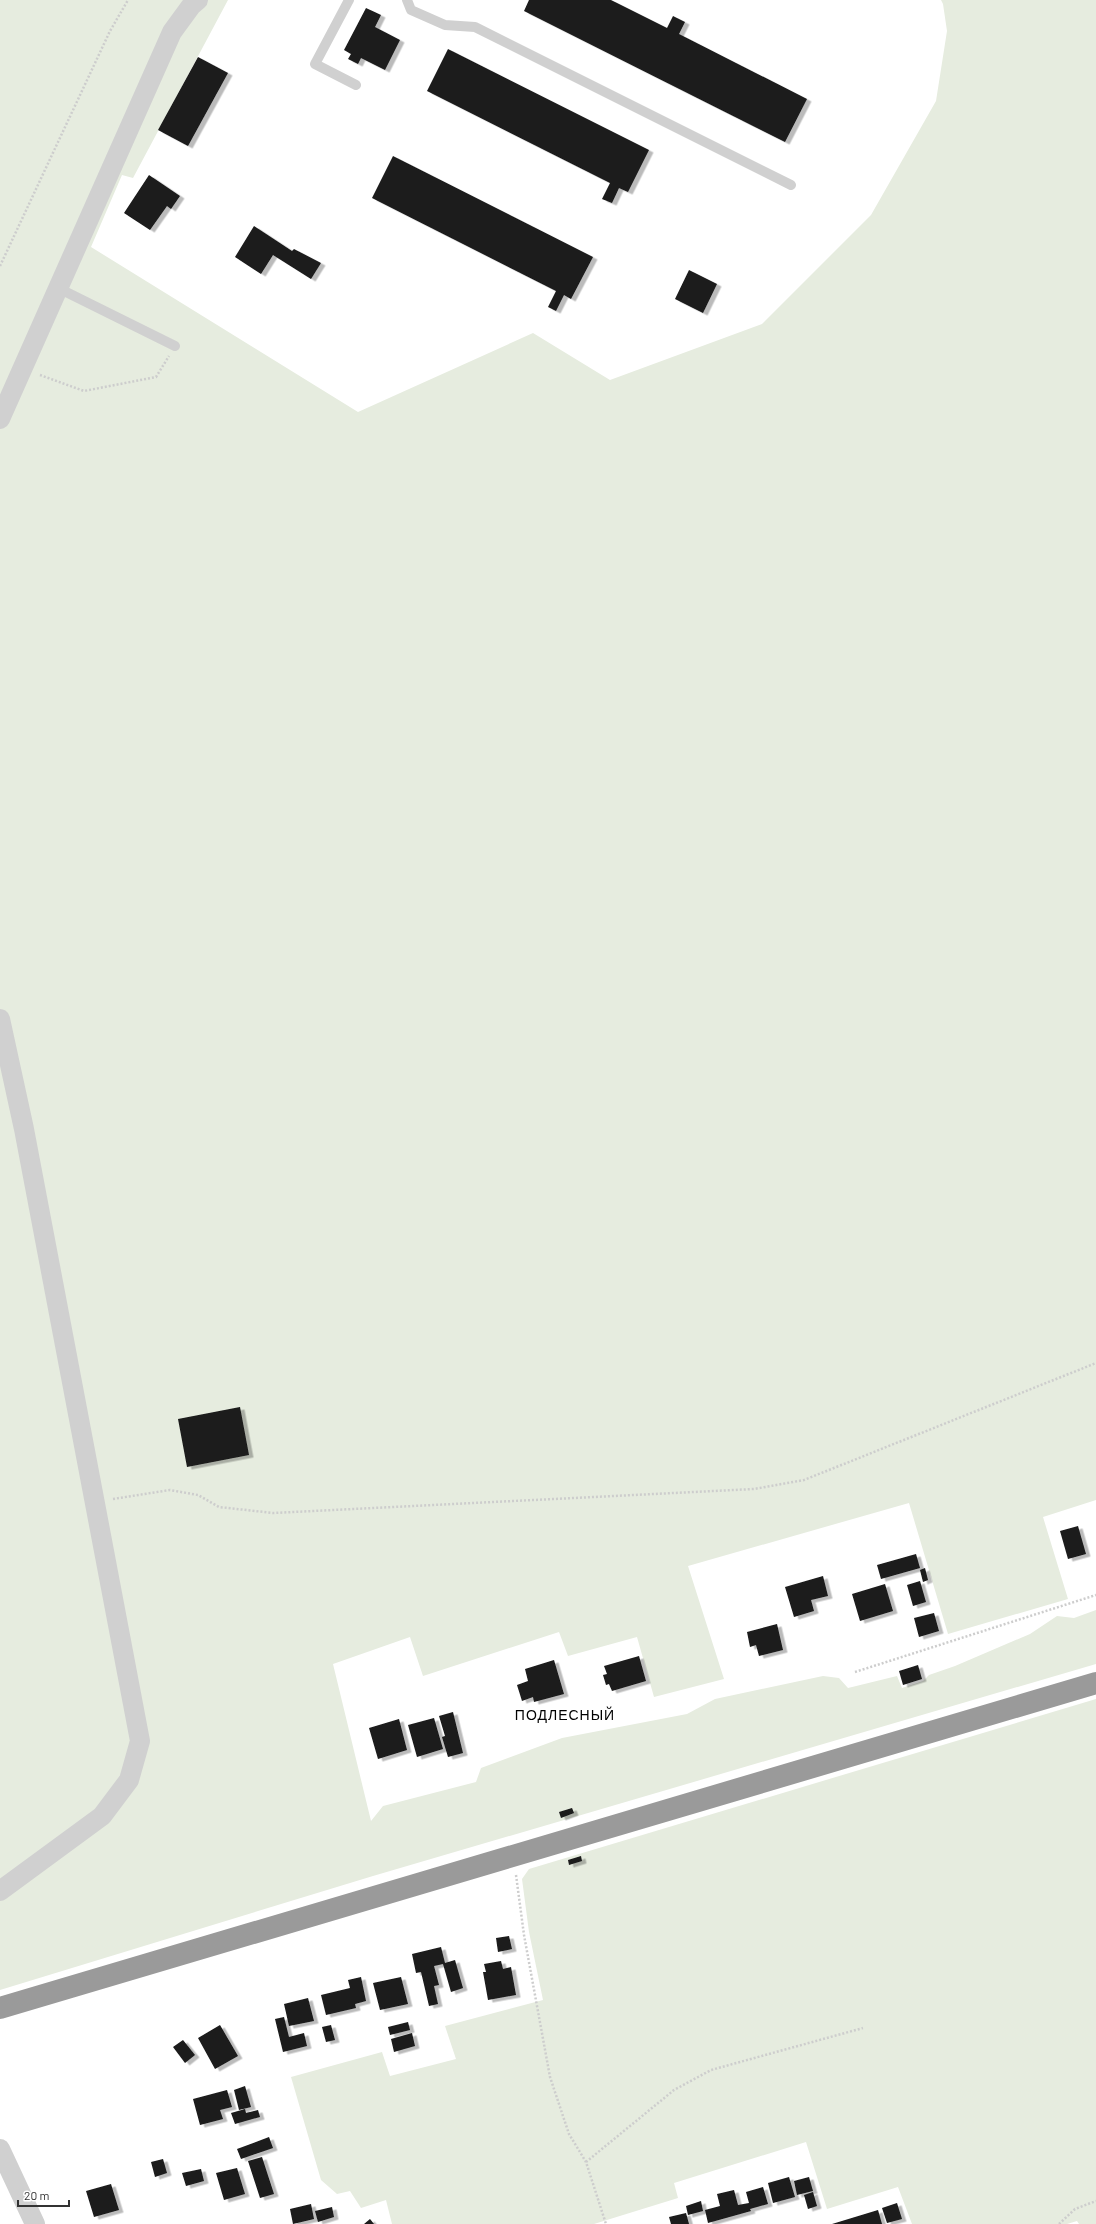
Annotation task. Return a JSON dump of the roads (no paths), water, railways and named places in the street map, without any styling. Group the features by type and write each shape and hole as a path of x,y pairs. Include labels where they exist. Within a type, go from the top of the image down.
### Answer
{"highway":[{"path":"0,2008 1096,1683"}],"street":[{"path":"0,419 172,32 191,6 198,0"},
{"path":"0,1019 24,1129 140,1741 129,1780 102,1816 0,1891"},
{"path":"0,2149 35,2224"}],"lane":[{"path":"349,0 315,64 356,85"},
{"path":"406,0 411,10 445,25 475,27 791,185"},
{"path":"58,288 175,346"}],"district":[{"name":"ПОДЛЕСНЫЙ","path":"565,1715"}]}
